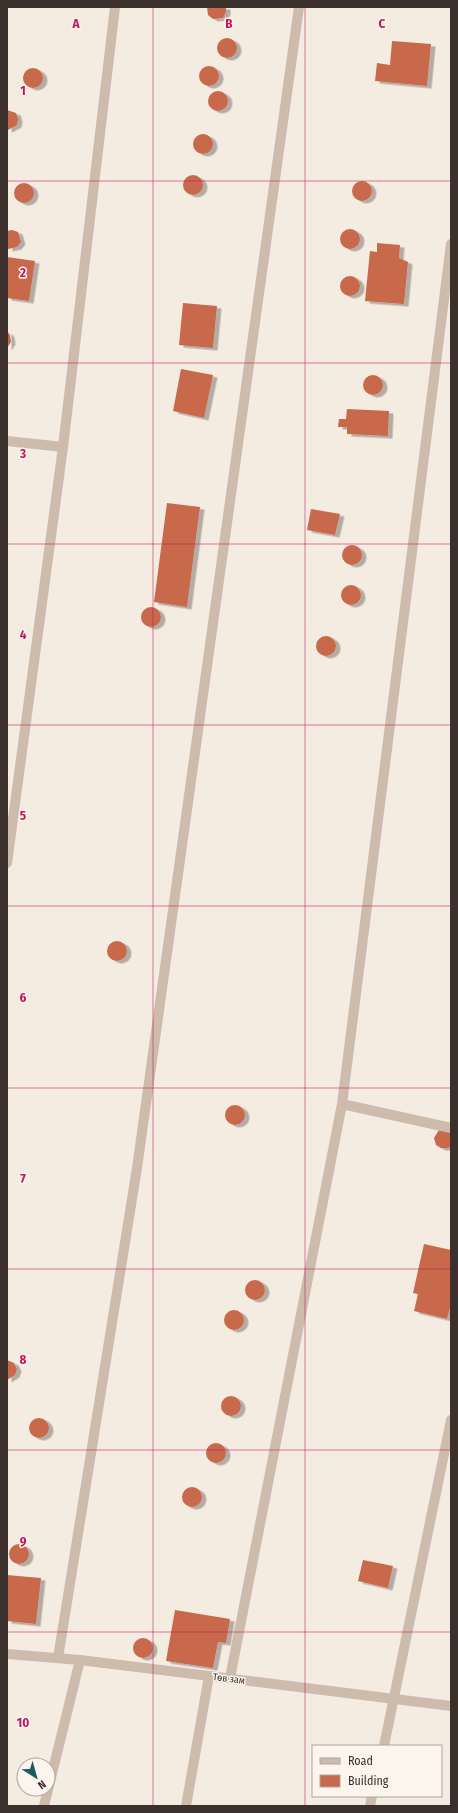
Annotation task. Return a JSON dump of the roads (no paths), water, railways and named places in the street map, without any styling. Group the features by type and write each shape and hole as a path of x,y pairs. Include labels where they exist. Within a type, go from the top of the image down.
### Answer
{"street":[{"path":"7,863 62,447 115,7"},
{"path":"58,1658 136,1168 299,7"},
{"path":"230,1678 342,1104 451,244"},
{"path":"7,441 62,447"},
{"path":"342,1104 451,1128"},
{"path":"384,1745 395,1699 451,1420"},
{"name":"Төв зам","path":"7,1654 80,1660 451,1706"},
{"path":"44,1806 80,1660"},
{"path":"186,1806 209,1676"}]}
